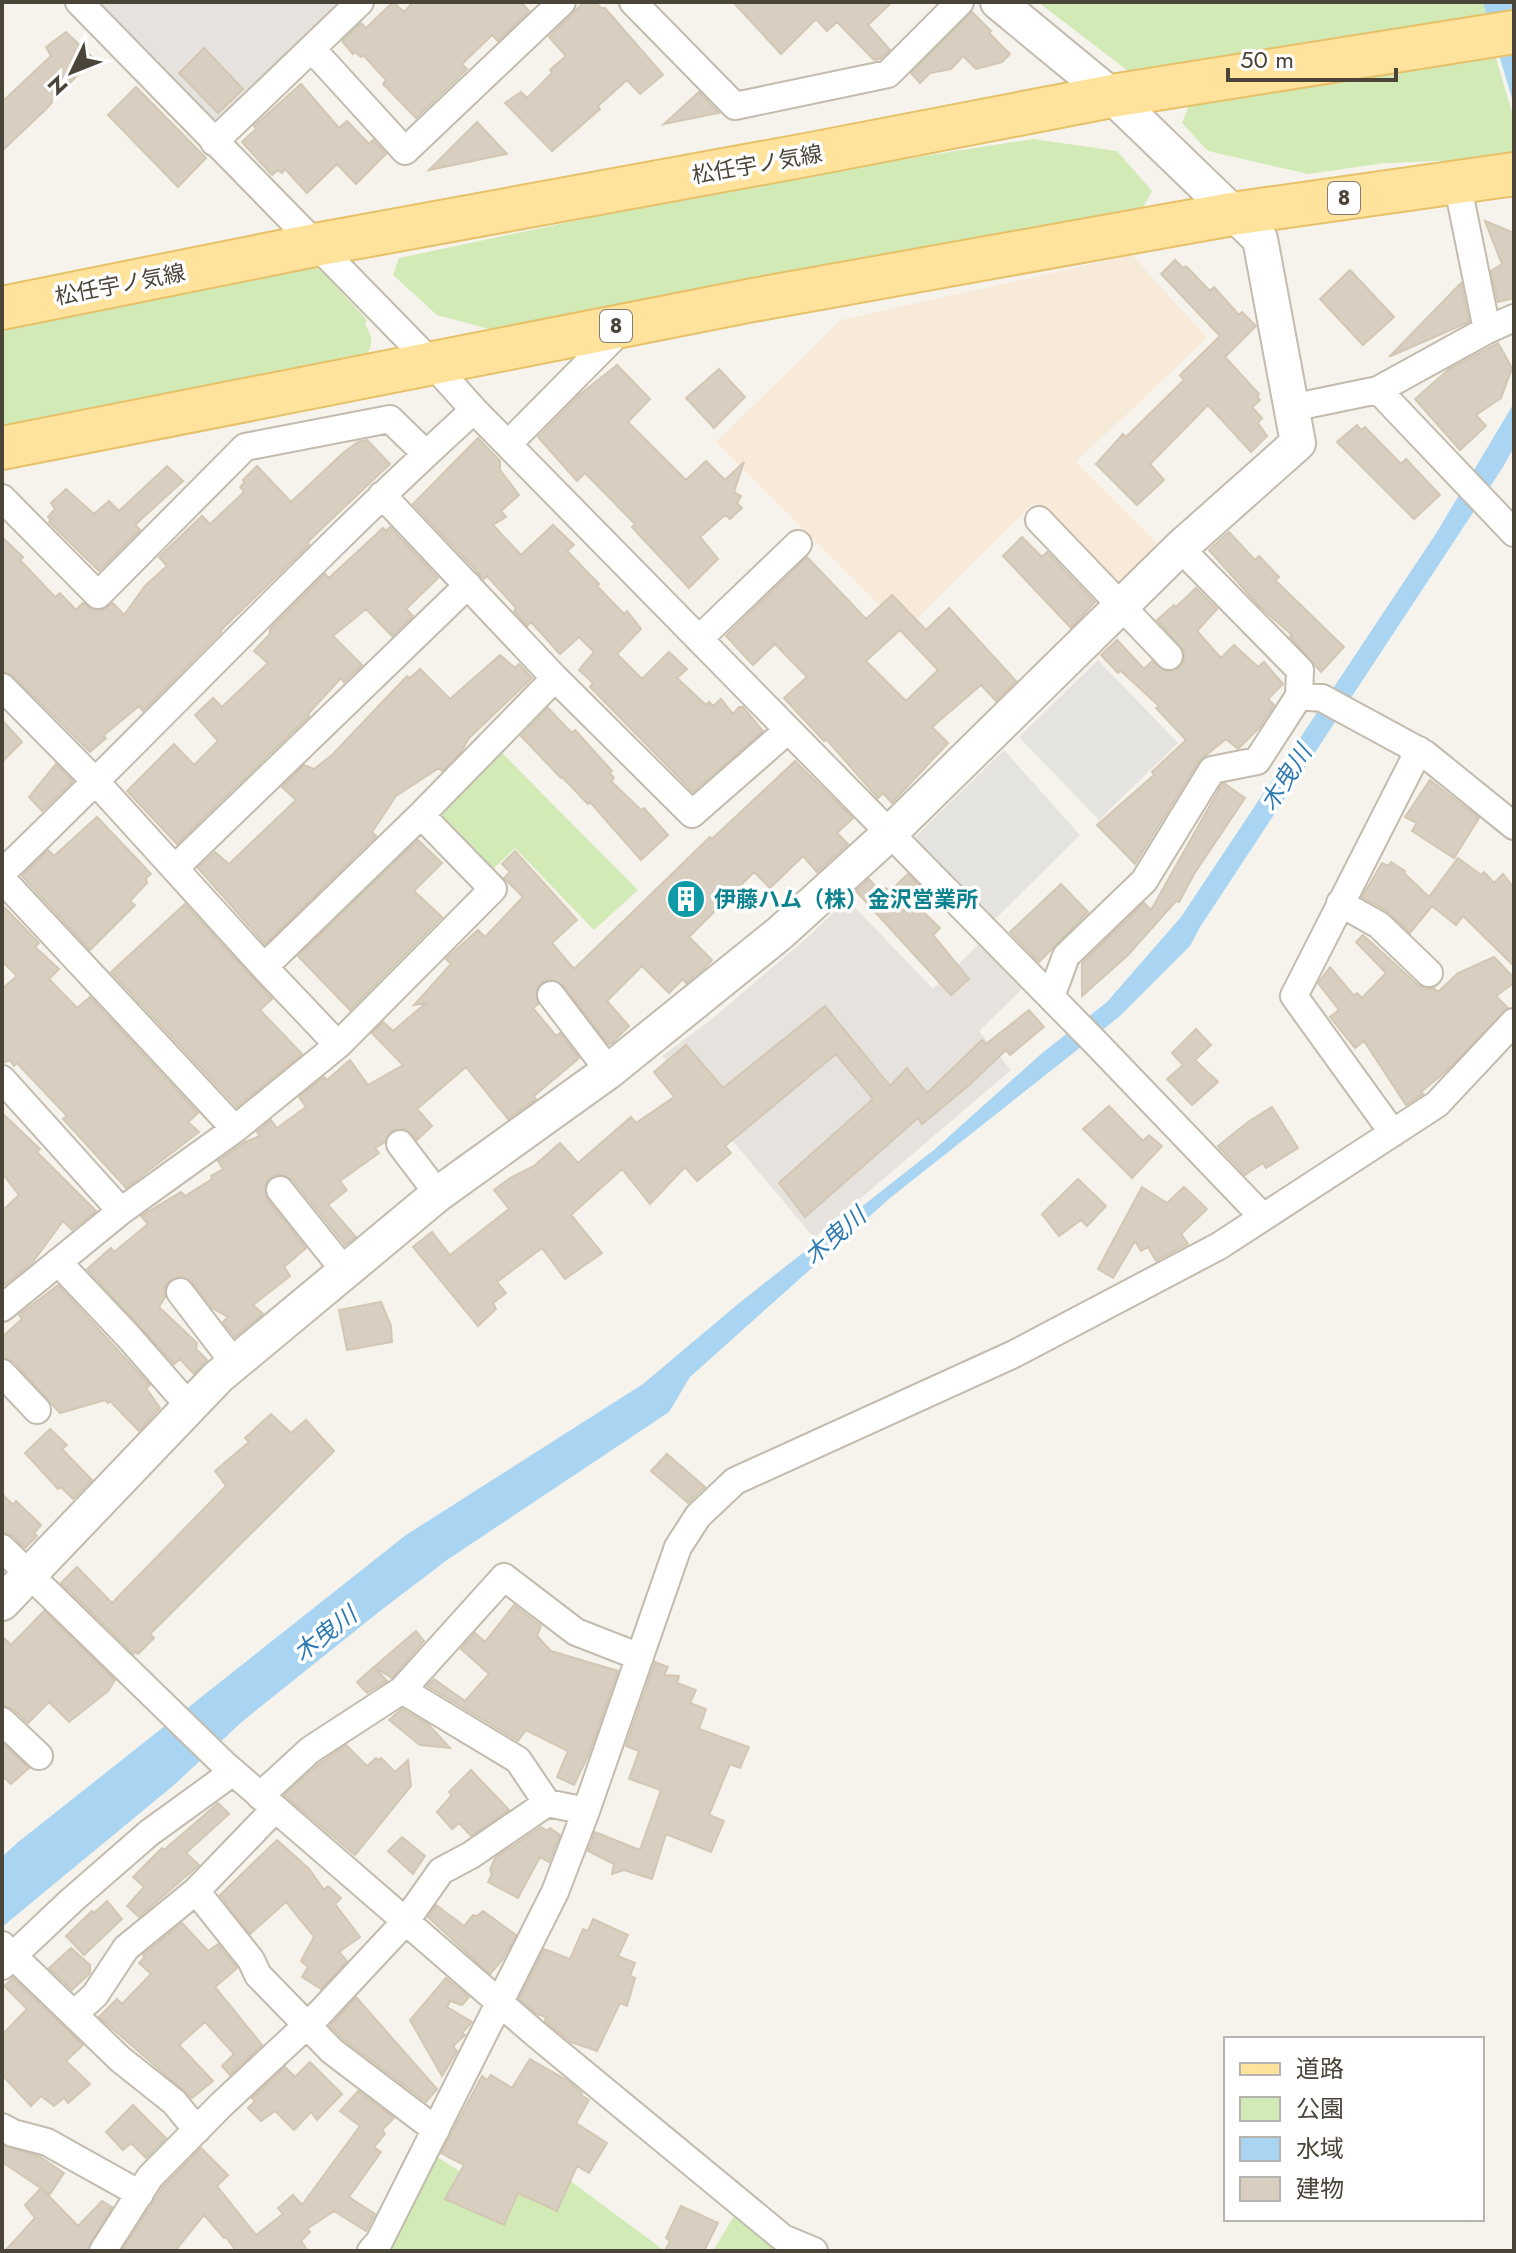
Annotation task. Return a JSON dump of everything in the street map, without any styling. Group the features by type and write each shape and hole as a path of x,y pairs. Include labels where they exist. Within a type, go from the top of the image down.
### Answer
{"main road":[{"name":"松任宇ノ気線","path":"2,308 315,245 1112,96 1514,32"},
{"name":"8","path":"2,448 627,324 1232,214 1514,174"}],"street":[{"path":"79,2 1262,1216"},
{"path":"214,142 360,2"},
{"path":"312,49 405,151 562,2"},
{"path":"633,2 735,106 888,74 960,2"},
{"path":"2,1603 218,1377 438,1194 609,1071 780,933 890,833 1180,548 1298,443 1260,239 1112,96 998,2"},
{"path":"1457,182 1487,330"},
{"path":"1291,408 1378,390 1514,318"},
{"path":"509,443 627,324"},
{"path":"1378,390 1514,533"},
{"path":"2,873 382,495 474,410"},
{"path":"2,498 98,595 245,447 390,419 426,454"},
{"path":"382,495 555,678 692,814 788,730"},
{"path":"1039,520 1169,656"},
{"path":"699,639 798,544"},
{"path":"1180,548 1300,670 1310,697 1419,750 1514,826"},
{"path":"175,868 468,585"},
{"path":"264,967 421,815 555,678"},
{"path":"2,687 96,782 338,1045"},
{"path":"1051,997 1066,956 1144,881 1212,770 1257,761 1310,697"},
{"path":"1393,1133 1294,996 1419,750"},
{"path":"2,1308 121,1211 235,1129 338,1045 493,889 421,815"},
{"path":"2,879 235,1129"},
{"path":"1340,903 1379,925 1429,973"},
{"path":"551,995 609,1071"},
{"path":"371,2251 379,2242 555,1892 678,1547 698,1516 735,1481 1014,1354 1219,1246 1437,1104 1514,1022"},
{"path":"2,1079 121,1211"},
{"path":"400,1144 438,1194"},
{"path":"280,1190 344,1270"},
{"path":"58,1262 190,1407"},
{"path":"180,1292 235,1364"},
{"path":"2,1373 37,1410"},
{"path":"2,1548 229,1768 405,1922 783,2238 814,2251"},
{"path":"74,2014 95,1995 126,1948 196,1891 310,1750 402,1690 504,1577 576,1632 640,1657"},
{"path":"402,1690 518,1760 547,1803 586,1811"},
{"path":"2,1721 39,1756"},
{"path":"197,2130 174,2102 120,2059 74,2014 5,1955 229,1768"},
{"path":"103,2251 150,2177 306,2025 405,1922 441,1871 471,1855 547,1803"},
{"path":"196,1891 251,1960 258,1975 332,2051 436,2130"},
{"path":"2,2127 47,2142 140,2194"}],"shaded area":[{"path":"99,2 342,2 221,121 210,117"},
{"path":"1132,255 1207,338 1076,462 1159,545 1121,584 1034,503 905,630 716,442 841,320"},
{"path":"1098,660 1178,743 1099,820 1019,737"},
{"path":"1004,750 1080,835 995,919 914,838"},
{"path":"847,899 933,989 981,942 1023,988 979,1031 1011,1070 814,1238 662,1056 712,1019 808,937"}],"green space":[{"path":"1038,2 1514,2 1514,21 1136,77"},
{"path":"1495,55 1514,119 1514,158 1385,163 1308,174 1208,151 1182,123 1189,105 1470,62"},
{"path":"1033,139 1117,151 1152,191 1140,213 496,331 437,315 393,275 399,258 758,182"},
{"path":"315,264 367,320 365,325 371,342 363,360 2,430 2,331 49,321 53,317"},
{"path":"498,749 638,890 594,930 515,848 489,873 437,818 435,809"},
{"path":"433,2154 512,2206 538,2157 665,2251 382,2251"},
{"path":"734,2216 768,2240 794,2251 713,2251"}],"water":[{"path":"1483,2 1514,2 1514,105"},
{"name":"木曳川","path":"1514,403 1514,447 1503,467 1190,946 1120,1016 890,1198 690,1377 669,1412 447,1560 380,1611 244,1720 174,1785 2,1927 2,1857 17,1843 406,1535 643,1384 738,1304 935,1149 1041,1054 1107,1002 1181,917 1437,532"}],"building":[{"path":"393,2 404,12 413,2 521,2 529,11 498,41 492,35 462,64 467,69 416,118 383,84 386,80 363,55 353,54 342,41 361,23 366,28"},
{"path":"584,2 595,2 605,8 663,75 640,94 627,80 598,106 600,109 552,151 505,103 521,92 527,98 566,56 549,37"},
{"path":"733,2 892,2 868,25 890,50 874,60 837,22 827,31 816,19 781,54"},
{"path":"972,12 1010,54 1002,62 976,69 963,56 951,69 930,73 920,83 911,73"},
{"path":"66,32 93,58 2,151 2,102 51,56 46,47"},
{"path":"204,48 243,89 218,113 179,73"},
{"path":"301,84 339,128 347,121 369,144 373,140 386,154 356,184 337,164 307,193 285,169 272,175 242,142 256,129 254,126"},
{"path":"136,87 206,158 178,187 108,115"},
{"path":"699,92 719,113 664,124"},
{"path":"477,122 507,154 429,170"},
{"path":"1485,221 1514,233 1514,298 1498,302 1491,271 1502,264"},
{"path":"1175,260 1183,268 1186,266 1210,291 1214,287 1239,315 1242,312 1256,326 1225,357 1259,394 1260,400 1252,407 1262,418 1258,423 1267,436 1251,452 1208,405 1150,464 1164,480 1137,505 1096,464 1123,434 1126,437 1184,380 1180,375 1220,336 1161,274"},
{"path":"1350,270 1394,317 1363,345 1320,299"},
{"path":"1461,283 1469,322 1390,356"},
{"path":"1498,343 1512,368 1501,398 1476,415 1486,426 1460,450 1415,399 1449,369"},
{"path":"617,365 650,399 628,422 686,480 706,461 725,480 744,462 734,492 741,496 737,503 742,508 730,519 725,515 700,537 718,559 689,588 632,527 635,524 585,473 577,481 538,437 579,395"},
{"path":"719,369 745,397 714,428 686,398"},
{"path":"1357,425 1361,430 1365,427 1401,464 1406,459 1440,495 1414,519 1337,442"},
{"path":"478,438 500,461 500,470 519,495 501,511 506,517 493,525 521,555 553,525 574,545 567,551 641,629 617,654 642,679 669,652 687,669 677,678 706,705 709,702 713,706 721,699 733,714 743,707 763,731 693,792 590,687 593,683 579,670 594,652 579,637 560,654 531,622 527,626 514,611 516,608 487,576 484,579 413,504"},
{"path":"367,440 390,464 308,542 309,545 143,711 139,706 103,736 106,738 90,752 13,676 2,671 2,537 23,557 20,560 55,597 60,593 76,610 83,603 101,611 113,603 124,615 145,586 167,566 159,557 202,516 210,524 244,492 240,487 245,482 243,480 257,466 291,502 343,453 358,442"},
{"path":"167,466 183,481 135,525 140,530 99,571 49,522 48,517 55,509 51,503 66,489 94,514 109,501 119,511"},
{"path":"390,527 438,578 406,609 413,616 392,636 366,609 333,636 362,665 344,682 341,678 309,716 177,844 127,791 174,744 194,765 218,741 195,715 213,698 222,707 268,663 254,651 270,634 270,629 325,574 329,578 383,528 386,531"},
{"path":"1229,532 1255,560 1259,556 1279,577 1275,580 1344,647 1321,672 1290,637 1292,635 1259,606 1209,550"},
{"path":"1022,537 1042,557 1047,552 1095,602 1071,628 1003,556"},
{"path":"807,557 866,619 892,595 926,630 949,608 1016,681 996,701 981,685 932,727 948,743 892,803 883,793 878,798 826,739 824,741 784,698 807,677 775,644 753,665 726,636","holes":["900,630 938,670 906,701 866,661"]},
{"path":"1196,588 1217,609 1197,631 1221,658 1234,645 1258,667 1264,662 1283,684 1268,699 1274,705 1259,728 1238,749 1226,739 1199,761 1135,864 1097,825 1154,775 1152,772 1186,740 1156,708 1159,706 1101,655 1117,640 1144,669 1152,661 1165,671 1179,668 1184,660 1184,651 1157,620"},
{"path":"500,655 515,668 519,664 532,678 469,738 461,752 442,771 439,768 396,796 372,832 376,836 265,944 198,868 215,852 229,864 296,800 282,787 304,765 314,769 332,755 407,676 410,678 420,669 450,699"},
{"path":"548,708 572,733 575,730 612,771 610,773 614,778 611,781 641,810 644,808 668,835 641,860 590,802 588,804 521,736"},
{"path":"2,720 22,742 2,762"},
{"path":"795,761 853,818 837,833 848,844 817,872 803,856 770,888 754,872 689,937 712,960 686,983 683,979 669,993 642,966 607,1001 629,1026 612,1043 608,1044 563,985 550,979 541,983 536,990 538,1004 533,1008 556,1036 560,1033 579,1058 534,1096 536,1099 508,1119 466,1067 417,1109 432,1126 417,1140 405,1129 391,1131 385,1142 375,1148 379,1153 340,1181 347,1190 328,1205 356,1237 345,1245 292,1179 278,1174 269,1178 265,1185 267,1199 306,1248 284,1267 290,1276 253,1305 263,1314 235,1337 223,1322 228,1317 212,1308 192,1282 182,1276 170,1280 159,1307 197,1343 196,1349 207,1360 194,1374 180,1359 174,1364 87,1269 111,1248 114,1252 148,1224 141,1216 181,1192 185,1196 212,1179 211,1176 223,1169 218,1161 245,1142 260,1136 257,1132 271,1120 277,1128 306,1107 299,1097 324,1077 327,1080 350,1060 368,1085 403,1065 372,1033 383,1022 393,1031 426,1003 414,1005 451,964 446,959 478,930 485,937 523,897 504,878 510,872 502,864 515,851 577,920 552,943 574,969 710,837 712,839"},
{"path":"56,764 73,781 42,811 29,797"},
{"path":"1430,780 1479,818 1454,858 1412,831 1417,823 1405,817"},
{"path":"1222,784 1245,798 1179,902 1176,901 1128,955 1082,996 1082,963 1144,903 1151,910"},
{"path":"97,817 151,874 130,901 135,905 90,950 22,876 48,850 54,856"},
{"path":"418,840 442,863 414,891 442,917 350,1010 298,956"},
{"path":"1458,858 1481,875 1484,872 1494,883 1503,874 1514,888 1514,966 1463,916 1456,925 1432,906 1410,933 1387,911 1362,897 1382,863 1388,866 1391,862 1405,871 1429,897"},
{"path":"908,874 932,899 921,910 940,928 933,935 969,979 951,995 856,891 869,879 881,893 886,888 890,891"},
{"path":"1061,884 1088,912 1039,962 1010,932"},
{"path":"185,904 272,999 260,1010 302,1054 237,1107 111,972"},
{"path":"2,905 39,943 35,947 59,969 49,979 77,1008 90,997 198,1113 188,1122 199,1132 126,1188 63,1119 67,1116 17,1063 14,1066 10,1060 2,1063 2,989 17,976 2,961"},
{"path":"1363,935 1426,989 1434,988 1438,992 1458,973 1494,957 1514,978 1514,983 1496,996 1508,1008 1421,1092 1423,1094 1406,1105 1364,1041 1355,1048 1330,1017 1339,1010 1318,983 1330,967 1354,996 1357,993 1362,998 1386,973 1356,942"},
{"path":"825,1006 890,1086 907,1068 927,1093 982,1040 986,1044 1029,1010 1044,1027 1010,1055 1006,1050 922,1124 918,1118 805,1217 779,1183 873,1099 836,1054 725,1146 731,1153 697,1181 685,1167 650,1204 622,1169 571,1215 602,1253 565,1279 542,1248 497,1282 506,1293 493,1303 496,1309 478,1326 413,1247 432,1232 450,1255 509,1209 494,1190 510,1178 534,1166 560,1143 578,1163 631,1117 636,1123 674,1097 654,1072 686,1045 723,1088"},
{"path":"1196,1029 1211,1045 1195,1060 1218,1082 1192,1105 1167,1079 1183,1065 1172,1053"},
{"path":"1109,1106 1143,1141 1149,1135 1162,1146 1132,1178 1083,1129"},
{"path":"1272,1107 1298,1148 1266,1168 1263,1163 1245,1175 1218,1146"},
{"path":"2,1113 40,1149 37,1152 96,1211 72,1230 63,1221 32,1263 5,1285 2,1282 2,1211 19,1195 2,1173"},
{"path":"1078,1179 1106,1206 1087,1226 1081,1220 1059,1236 1042,1214"},
{"path":"1142,1187 1167,1203 1184,1187 1207,1209 1181,1234 1188,1244 1156,1261 1148,1247 1141,1251 1135,1241 1113,1278 1098,1269"},
{"path":"58,1285 150,1385 146,1388 160,1408 139,1431 110,1401 60,1413 14,1362 2,1357 2,1337 22,1319 19,1315"},
{"path":"381,1302 391,1326 392,1342 347,1350 339,1310"},
{"path":"271,1414 291,1433 306,1420 334,1451 150,1634 154,1638 138,1654 135,1651 134,1654 61,1583 77,1567 112,1603 226,1486 215,1471 249,1442 245,1438"},
{"path":"50,1429 67,1445 62,1449 92,1480 73,1499 61,1487 58,1489 25,1453"},
{"path":"667,1454 705,1487 688,1503 651,1471"},
{"path":"2,1494 13,1505 16,1501 41,1525 34,1533 37,1536 25,1548 13,1536 2,1532"},
{"path":"514,1605 541,1626 537,1636 551,1651 618,1671 588,1756 574,1785 557,1777 568,1751 526,1730 518,1741 427,1686 434,1679 465,1701 489,1674 461,1649 475,1633 485,1642"},
{"path":"44,1611 115,1680 108,1691 69,1722 49,1702 28,1723 13,1709 2,1704 2,1636 11,1645"},
{"path":"416,1631 424,1641 392,1678 374,1667"},
{"path":"655,1662 668,1667 664,1675 679,1676 677,1683 696,1690 690,1703 706,1709 699,1729 749,1747 740,1768 730,1764 709,1815 724,1821 711,1852 666,1834 652,1879 624,1870 612,1874 614,1864 588,1851 595,1832 640,1850 661,1790 629,1779 639,1751 626,1746"},
{"path":"374,1667 387,1681 367,1693 357,1682"},
{"path":"402,1709 428,1724 450,1748 420,1745 389,1720"},
{"path":"2,1743 29,1768 11,1784 2,1776"},
{"path":"346,1745 367,1766 376,1758 381,1758 395,1772 408,1760 411,1786 355,1855 284,1795"},
{"path":"471,1770 509,1810 471,1836 459,1823 452,1829 437,1812 452,1795 449,1792"},
{"path":"218,1803 229,1814 186,1853 199,1865 139,1917 127,1906 144,1887 133,1877 162,1848 164,1850"},
{"path":"541,1827 547,1831 550,1828 560,1835 549,1862 540,1857 518,1898 488,1882 495,1858"},
{"path":"402,1837 425,1856 413,1874 388,1851"},
{"path":"277,1840 309,1869 324,1890 328,1886 341,1898 335,1904 360,1937 339,1952 347,1961 321,1989 302,1977 308,1967 301,1961 314,1937 286,1902 250,1934 220,1895"},
{"path":"107,1901 122,1919 84,1955 66,1936"},
{"path":"436,1905 464,1926 473,1915 477,1916 483,1911 516,1935 503,1959 490,1974 428,1917"},
{"path":"593,1919 628,1935 618,1956 635,1963 630,1976 635,1978 627,2006 620,2003 597,2051 571,2042 545,2021 546,2017 537,2014 519,1999 544,1949 570,1959 583,1929 588,1931"},
{"path":"182,1923 208,1951 218,1944 237,1968 215,1987 262,2045 230,2075 222,2066 234,2054 205,2022 179,2045 213,2081 192,2098 99,2017 117,1999 122,2004 151,1974 139,1963 143,1955"},
{"path":"71,1948 90,1965 90,1973 72,1990 49,1968"},
{"path":"13,1978 83,2045 66,2061 90,2084 68,2103 64,2098 54,2106 41,2096 31,2106 2,2075 2,2035 27,2009 4,1986"},
{"path":"446,1978 469,1997 462,2005 450,2001 447,2007 472,2022 462,2033 465,2035 453,2046 457,2051 442,2076 410,2020"},
{"path":"356,1997 437,2089 426,2102 330,2026"},
{"path":"530,2059 568,2081 589,2100 576,2123 607,2143 589,2173 577,2166 557,2211 518,2193 504,2225 445,2199 464,2165 441,2153 482,2076 487,2080 491,2075 512,2088"},
{"path":"310,2062 342,2094 317,2120 311,2112 294,2130 275,2111 261,2121 248,2108 255,2101 252,2098 285,2067 295,2077"},
{"path":"358,2091 394,2118 382,2130 385,2134 374,2147 381,2152 349,2197 375,2214 366,2231 334,2211 307,2229 310,2232 301,2241 308,2251 236,2251 204,2215 175,2251 122,2250 163,2187 201,2148 228,2175 217,2186 256,2235 283,2214 278,2208 293,2195 302,2205 360,2126 340,2111"},
{"path":"133,2105 166,2138 146,2158 131,2143 123,2150 106,2132"},
{"path":"2,2145 40,2157 64,2173 50,2194 2,2162"},
{"path":"41,2188 78,2226 102,2201 112,2207 86,2251 5,2251 35,2218 25,2205"},
{"path":"681,2206 718,2223 704,2251 665,2251 670,2241 666,2238"}],"place":[{"name":"伊藤ハム（株）金沢営業所","path":"686,899"}]}
